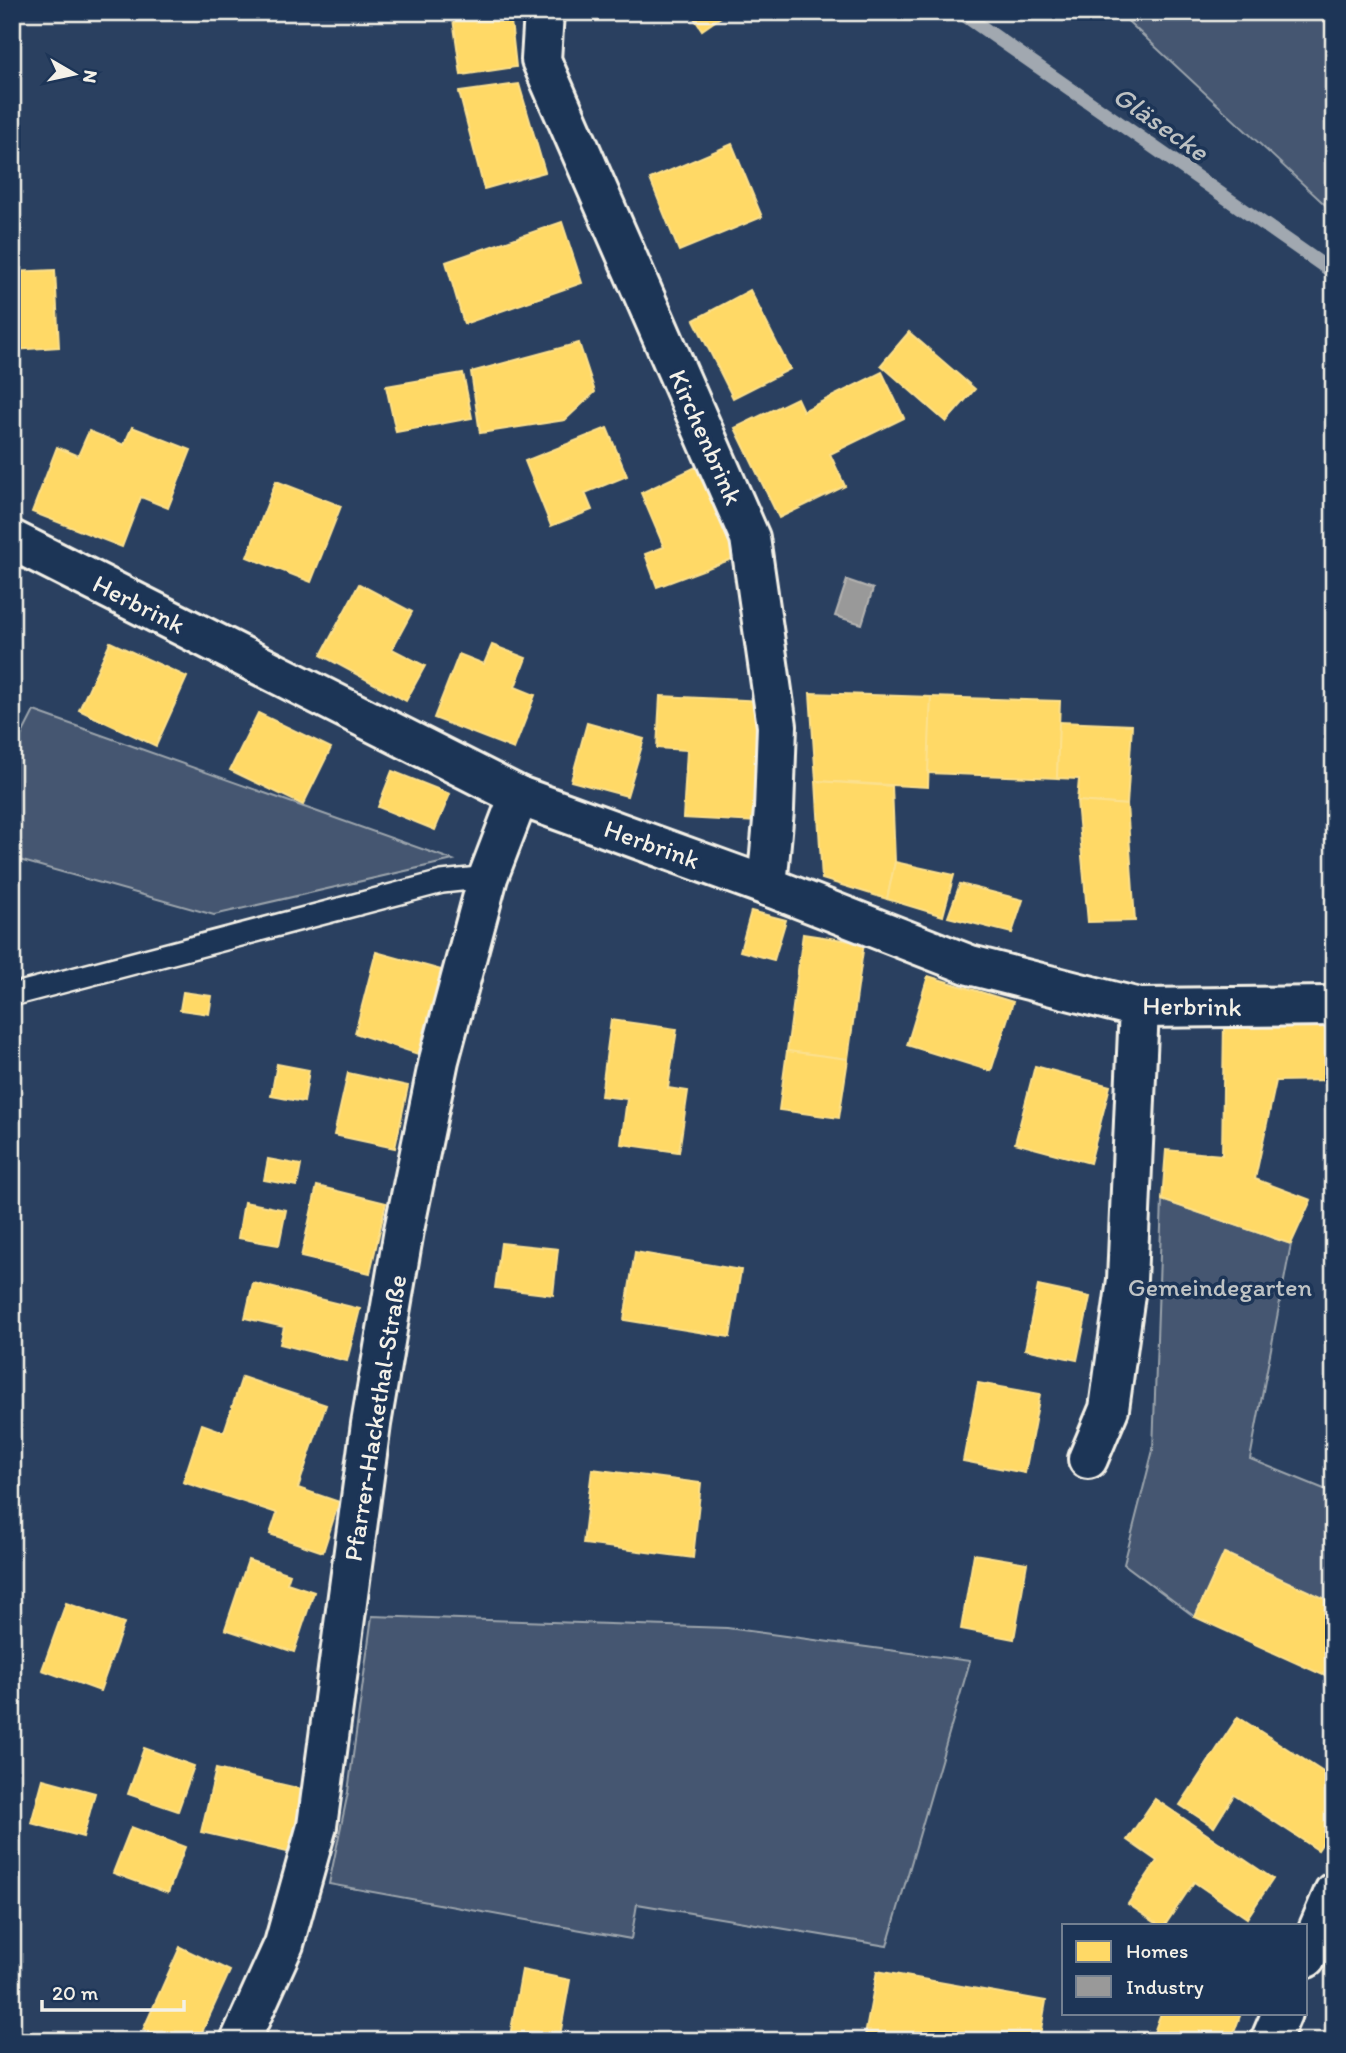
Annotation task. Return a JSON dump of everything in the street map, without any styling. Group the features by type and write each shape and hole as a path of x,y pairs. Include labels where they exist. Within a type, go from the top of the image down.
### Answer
{"street":[{"name":"Kirchenbrink","path":"544,12 541,60 750,538 777,726 774,810 767,886"},
{"name":"Herbrink","path":"12,540 519,796 767,886 970,965 1139,1007 1334,1006"},
{"name":"Pfarrer-Hackethal-Straße","path":"240,2041 284,1944 317,1826 371,1424 404,1230 439,1060 488,877 519,796"},
{"path":"1088,1459 1110,1409 1126,1280 1139,1007"},
{"path":"1308,1954 1330,1914"},
{"path":"1270,2041 1282,2014"}],"lane":[{"path":"12,995 442,882 488,877"}],"green space":[{"path":"1118,12 1334,12 1334,213"},
{"path":"34,711 453,860 214,915 12,858 12,754"},
{"name":"Gemeindegarten","path":"1162,1200 1291,1244 1250,1459 1334,1493 1334,1603 1225,1553 1195,1617 1124,1564 1153,1450"},
{"path":"372,1616 727,1628 970,1661 887,1946 637,1904 631,1939 329,1884 348,1792"}],"building: Homes":[{"path":"452,12 510,12 516,67 461,75"},
{"path":"690,12 728,12 702,30"},
{"path":"519,84 545,172 484,189 459,92"},
{"path":"732,144 762,217 679,251 650,179"},
{"path":"562,222 582,283 464,324 446,262"},
{"path":"55,270 59,347 12,350 12,272"},
{"path":"750,290 790,369 733,398 694,320"},
{"path":"909,332 975,389 946,422 881,365"},
{"path":"579,343 595,392 565,420 480,433 471,372"},
{"path":"882,372 904,418 830,454 845,486 779,518 735,428 797,398 803,411"},
{"path":"463,373 472,418 396,432 386,386"},
{"path":"132,427 191,450 168,508 141,497 122,547 32,512 57,447 78,456 89,431 124,445"},
{"path":"607,428 627,476 585,493 592,510 551,526 525,461"},
{"path":"700,465 735,558 657,587 645,554 664,547 641,493"},
{"path":"276,481 341,506 311,582 247,557"},
{"path":"359,584 412,612 392,649 425,666 406,701 321,655"},
{"path":"110,642 187,677 156,746 79,710"},
{"path":"492,645 526,658 515,687 535,695 514,749 434,718 459,654 484,664"},
{"path":"810,693 931,697 928,787 816,781"},
{"path":"660,696 764,701 758,822 683,818 687,750 657,748"},
{"path":"931,697 1060,701 1057,778 928,773"},
{"path":"258,713 331,748 303,805 230,770"},
{"path":"1059,722 1132,725 1127,805 1077,801 1079,779 1057,778"},
{"path":"587,723 644,739 627,796 571,781"},
{"path":"392,771 450,794 435,830 378,807"},
{"path":"816,781 892,786 895,862 887,899 822,879"},
{"path":"1077,801 1127,805 1135,921 1088,922"},
{"path":"895,862 954,875 943,916 887,899"},
{"path":"960,884 1023,900 1012,933 948,917"},
{"path":"751,911 786,920 774,960 740,951"},
{"path":"803,934 864,943 848,1059 787,1051"},
{"path":"376,952 441,970 418,1054 355,1033"},
{"path":"928,976 1013,1002 991,1071 907,1045"},
{"path":"183,992 212,996 209,1014 180,1010"},
{"path":"611,1020 677,1029 668,1088 688,1091 679,1152 621,1144 627,1099 601,1096"},
{"path":"1224,1021 1334,1025 1334,1080 1276,1081 1255,1179 1311,1200 1291,1244 1162,1200 1166,1150 1222,1155"},
{"path":"787,1051 848,1059 839,1118 779,1110"},
{"path":"277,1064 309,1070 304,1102 271,1096"},
{"path":"1035,1066 1110,1086 1090,1163 1015,1143"},
{"path":"348,1073 408,1086 395,1148 334,1135"},
{"path":"268,1159 301,1165 297,1186 264,1180"},
{"path":"317,1186 386,1203 370,1273 301,1257"},
{"path":"244,1202 286,1210 279,1245 238,1238"},
{"path":"501,1243 558,1249 553,1295 495,1288"},
{"path":"635,1252 741,1270 730,1337 624,1320"},
{"path":"253,1283 360,1309 347,1361 280,1344 284,1327 245,1318"},
{"path":"1038,1286 1090,1297 1077,1360 1025,1349"},
{"path":"242,1377 326,1405 298,1488 339,1502 323,1552 270,1534 277,1513 183,1482 202,1424 224,1432"},
{"path":"978,1383 1040,1394 1025,1473 963,1461"},
{"path":"592,1469 701,1483 693,1558 583,1544"},
{"path":"1224,1553 1334,1603 1334,1680 1195,1617"},
{"path":"974,1554 1027,1563 1014,1639 961,1629"},
{"path":"248,1560 290,1574 287,1583 314,1592 294,1652 225,1629"},
{"path":"66,1603 124,1623 100,1691 42,1670"},
{"path":"1238,1717 1334,1779 1334,1826 1318,1850 1234,1795 1214,1827 1180,1805"},
{"path":"144,1748 194,1766 178,1811 128,1794"},
{"path":"216,1769 310,1791 296,1854 201,1832"},
{"path":"43,1779 95,1793 83,1837 31,1823"},
{"path":"1155,1799 1273,1879 1247,1918 1194,1882 1166,1924 1158,1924 1128,1904 1157,1861 1127,1840"},
{"path":"131,1827 185,1847 168,1893 113,1873"},
{"path":"180,1947 230,1971 198,2041 166,2041 143,2030"},
{"path":"522,1970 570,1980 559,2041 509,2041"},
{"path":"877,1971 1046,2001 1039,2041 864,2041"},
{"path":"1161,2014 1241,2014 1231,2041 1151,2041"}],"building: Industry":[{"path":"847,580 873,589 862,624 835,616"}],"waterway":[{"name":"Gläsecke","path":"960,12 1334,273"}]}
